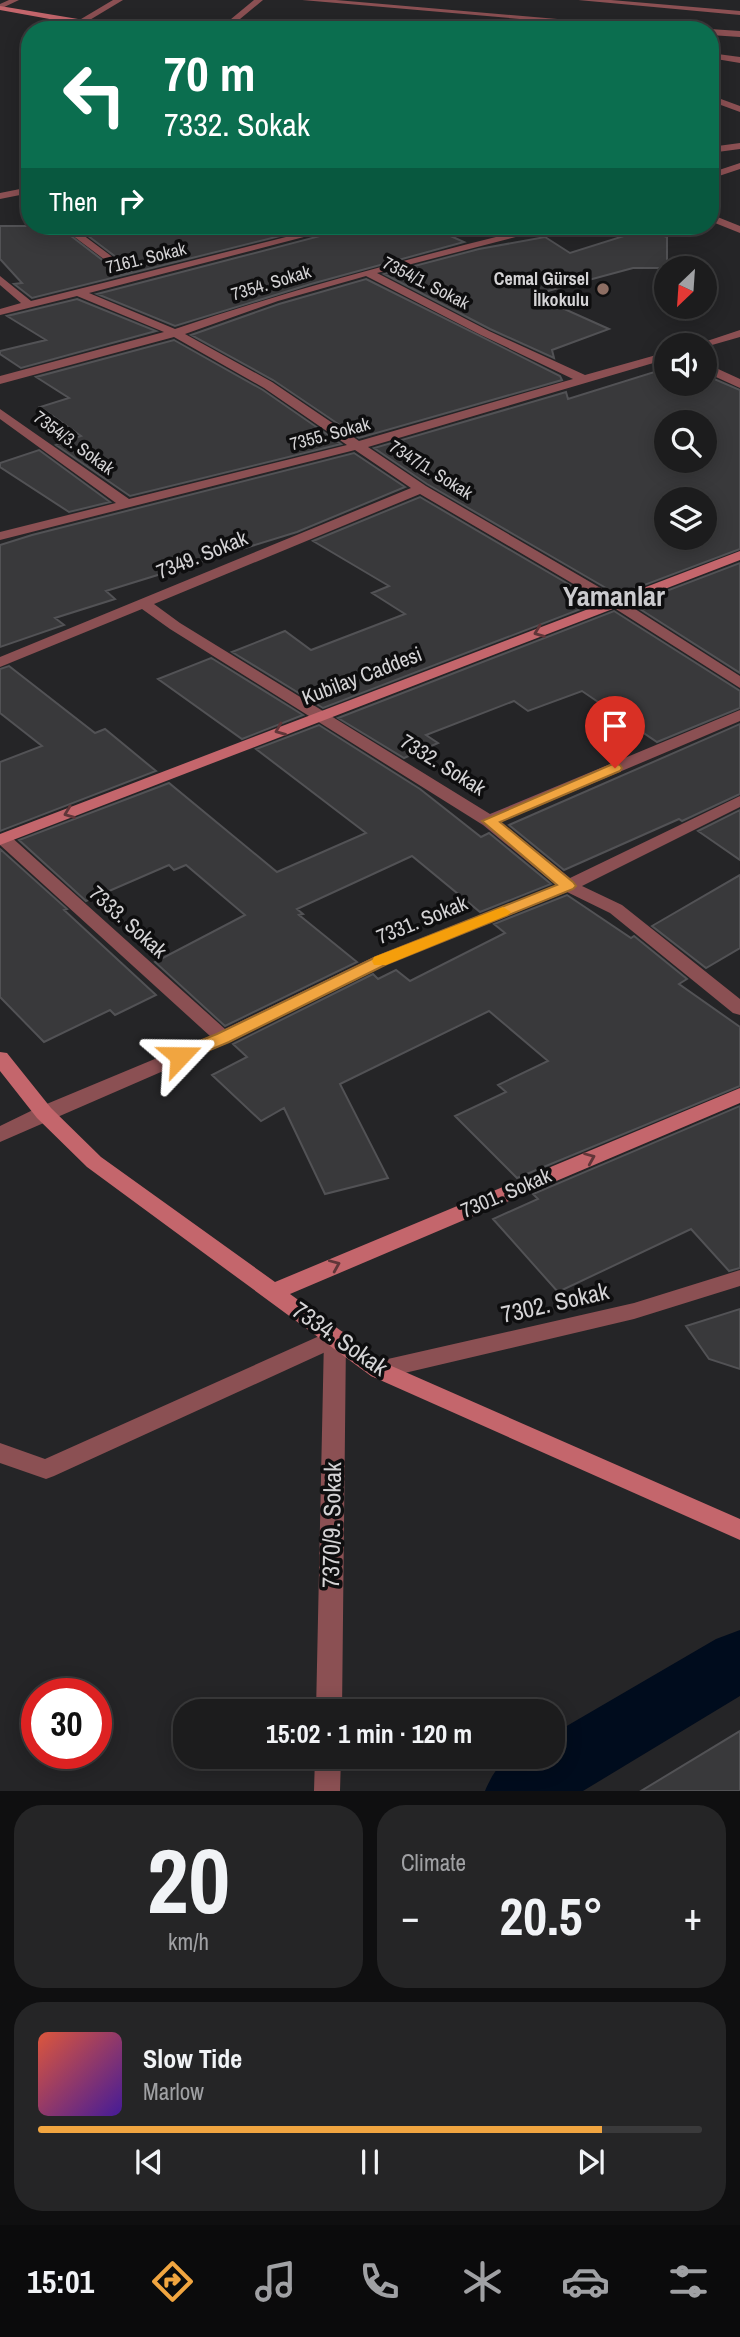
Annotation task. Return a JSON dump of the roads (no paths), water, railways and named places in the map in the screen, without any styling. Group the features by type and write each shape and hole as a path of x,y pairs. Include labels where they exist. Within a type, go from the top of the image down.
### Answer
{"street":[{"path":"0,7 15,0"},
{"path":"82,21 119,0"},
{"path":"233,21 260,0"},
{"path":"306,0 533,21"},
{"path":"381,7 389,0"},
{"path":"582,0 740,13"},
{"path":"619,10 631,2"},
{"path":"0,7 75,21"},
{"path":"605,21 609,17"},
{"path":"719,33 740,34"},
{"path":"719,56 740,60"},
{"path":"719,101 740,109"},
{"path":"719,149 740,146"},
{"path":"719,173 740,166"},
{"path":"0,197 21,192"},
{"path":"719,221 740,230"},
{"path":"77,235 125,270"},
{"name":"7161. Sokak","path":"0,312 305,235"},
{"name":"7354. Sokak","path":"0,380 175,332 367,272 517,235"},
{"name":"7354/1. Sokak","path":"367,272 485,333 583,379"},
{"path":"0,279 30,306"},
{"name":"7347/1. Sokak","path":"78,292 175,332 268,385 421,489 616,603 740,683"},
{"path":"717,340 740,333"},
{"name":"7355. Sokak","path":"0,536 357,446 654,359"},
{"path":"717,373 740,384"},
{"name":"7354/3. Sokak","path":"0,413 127,504"},
{"name":"7349. Sokak","path":"0,662 421,489"},
{"name":"Kubilay Caddesi","path":"2,839 318,715 740,555"},
{"name":"7332. Sokak","path":"142,602 175,626 489,821 568,886 616,909 740,1009"},
{"path":"489,821 740,715"},
{"name":"7331. Sokak","path":"0,1135 44,1113 223,1038 382,960 568,886 740,802"},
{"name":"7333. Sokak","path":"2,839 223,1038"},
{"name":"7334. Sokak","path":"0,1058 44,1113 94,1162 379,1370 740,1530"},
{"name":"7301. Sokak","path":"272,1292 740,1095"},
{"name":"7302. Sokak","path":"379,1370 634,1311 740,1278"},
{"path":"0,1453 46,1469 335,1338"},
{"name":"7370/9. Sokak","path":"329,1699 335,1338"},
{"path":"327,1791 328,1769"}],"waterway":[{"path":"520,1791 740,1660"}],"place":[{"name":"Cemal Gürsel İlkokulu","path":"603,289"}],"district":[{"name":"Yamanlar","path":"614,596"}]}
